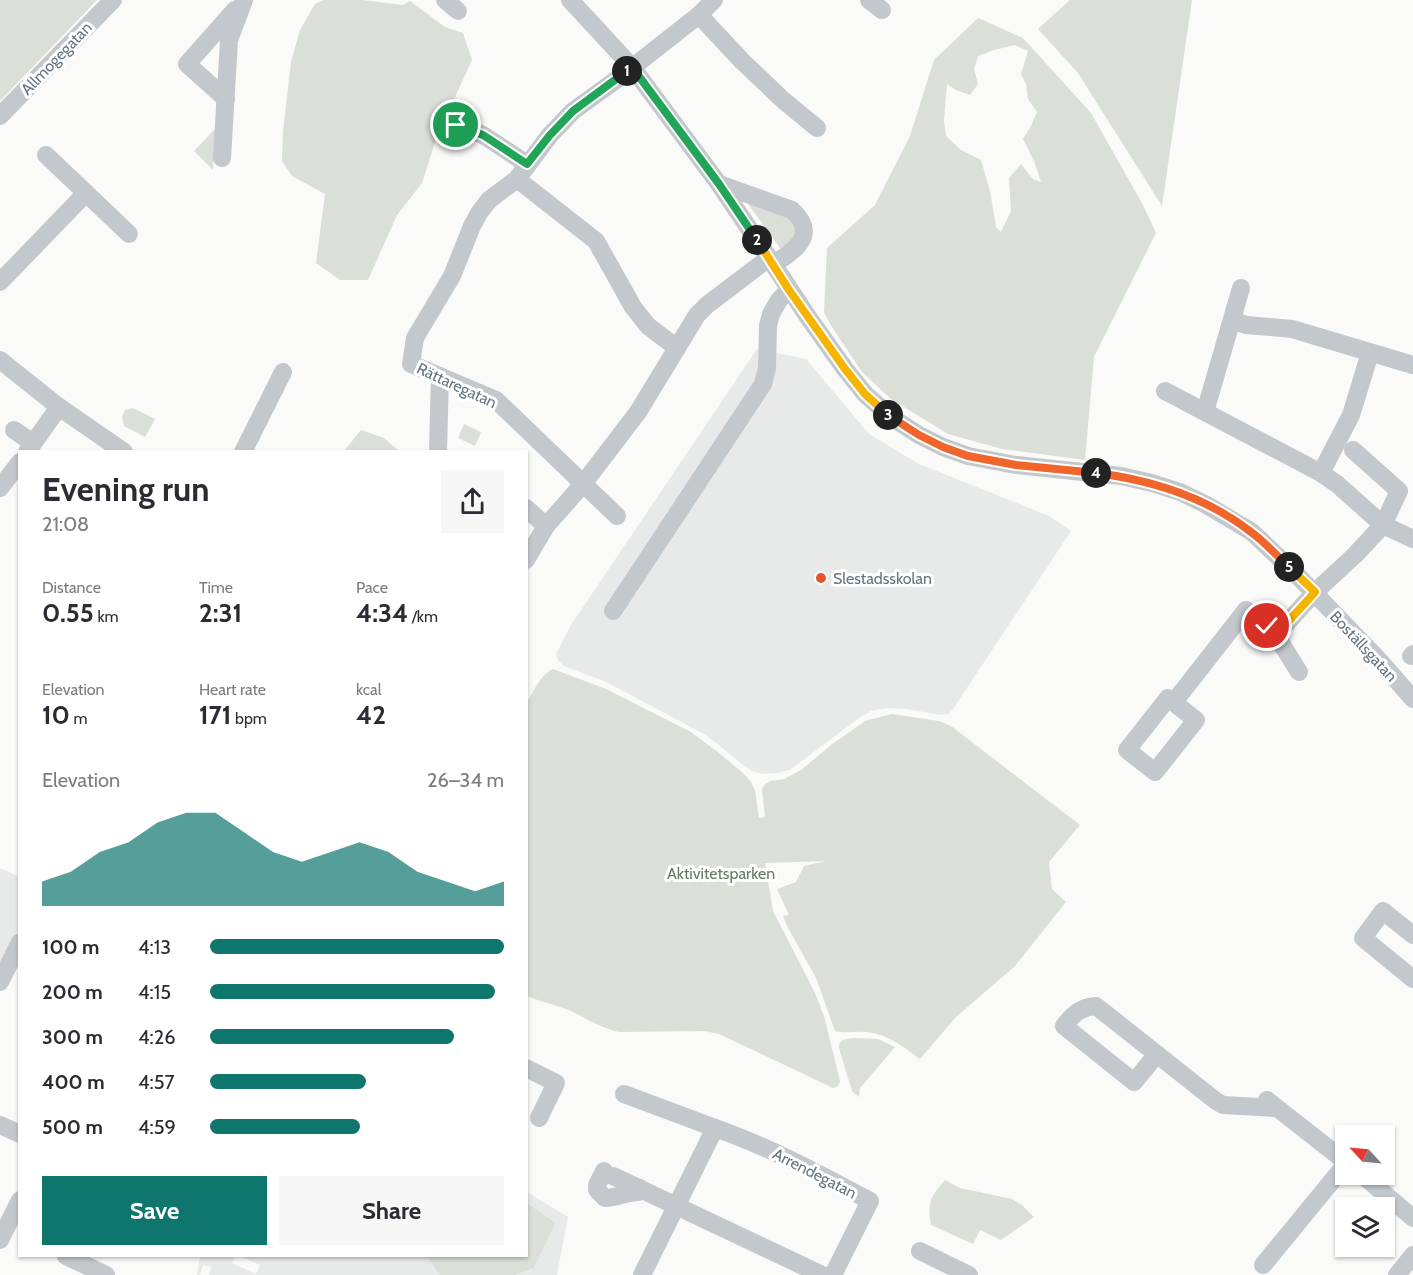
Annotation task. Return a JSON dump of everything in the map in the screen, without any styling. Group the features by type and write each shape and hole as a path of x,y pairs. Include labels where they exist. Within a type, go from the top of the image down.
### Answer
{"street":[{"name":"Allmogegatan","path":"0,116 113,0"},
{"path":"222,158 229,40 243,0"},
{"path":"226,99 187,64 243,0"},
{"path":"570,0 632,67 719,184 789,290 779,300 771,314 768,326 768,368 763,384 613,611"},
{"name":"Rättaregatan","path":"617,516 496,400 411,364 415,338 452,276 479,213 489,200 522,172 550,135 573,111 699,15 714,0"},
{"path":"699,15 758,77 817,128"},
{"path":"456,125 483,135 596,242 633,307 648,326 677,348"},
{"path":"46,155 129,234"},
{"path":"528,557 546,526 583,484 638,412 697,315 707,305 771,261 794,251 801,243 804,228 801,218 792,210 719,184"},
{"path":"0,282 86,193"},
{"path":"1205,411 1241,288"},
{"name":"Boställsgatan","path":"789,290 865,394 891,417 919,435 968,456 1016,465 1121,476 1152,483 1206,504 1252,532 1315,592 1413,699"},
{"path":"1232,321 1246,325 1292,329 1413,365"},
{"path":"1321,473 1351,415 1370,353"},
{"path":"0,360 60,407 121,450"},
{"path":"244,450 283,372"},
{"path":"438,450 440,376"},
{"path":"1165,391 1321,473 1383,525 1413,539"},
{"path":"14,430 30,448 60,407"},
{"path":"1276,635 1315,592 1383,525 1406,492 1353,450"},
{"path":"0,488 18,465"},
{"path":"528,510 546,526"},
{"path":"1174,702 1246,610 1276,635 1299,672"},
{"path":"1413,935 1383,911 1363,938 1413,979"},
{"path":"0,982 18,946"},
{"path":"1157,1054 1134,1082 1064,1026 1073,1014 1096,1005 1223,1105 1276,1108"},
{"path":"528,1069 556,1083 538,1118"},
{"name":"Arrendegatan","path":"624,1095 751,1141 819,1173 870,1201 832,1275"},
{"path":"1261,1096 1335,1154"},
{"path":"0,1125 18,1133"},
{"path":"642,1275 715,1128"},
{"path":"609,1173 822,1275"},
{"path":"1263,1265 1335,1177"},
{"path":"1374,1185 1413,1218"},
{"path":"9,1233 18,1206"},
{"path":"920,1251 969,1275"},
{"path":"1397,1275 1413,1255"},
{"path":"68,1257 106,1275"}],"shaded area":[{"name":"Slestadsskolan","path":"757,349 806,359 869,434 919,464 1049,516 1071,531 948,714 886,708 871,711 790,770 762,774 752,771 706,735 606,682 564,666 556,654 571,625"},
{"path":"0,868 18,876 18,929 0,966"},
{"path":"528,1193 568,1217 557,1275 515,1275 534,1268 556,1223 528,1204"},
{"path":"200,1257 235,1257 232,1263 256,1274 260,1265 242,1257 427,1257 440,1275 209,1275 211,1267 203,1265 200,1275 197,1275"}],"green space":[{"path":"0,0 97,0 0,101"},
{"path":"324,0 362,0 403,5 410,1 445,27 463,33 472,60 437,136 422,183 397,215 368,280 340,280 316,263 325,194 292,176 282,161 291,62 300,30 315,4"},
{"path":"1070,0 1192,0 1162,206 1078,73 1038,29"},
{"path":"978,18 1023,38 1091,113 1143,205 1156,233 1094,357 1085,460 1002,449 948,434 891,399 862,372 824,312 827,248 875,205 910,136 934,60","holes":["1015,45 1028,51 1021,74 1026,84 1028,99 1037,112 1023,139 1041,182 1033,179 1021,164 1009,178 1011,211 1001,232 996,227 990,191 981,160 961,150 946,136 944,121 947,84 970,95 978,84 974,69 978,56"]},
{"path":"216,128 213,170 194,151"},
{"path":"749,202 787,217 795,227 796,235 784,248 780,248 748,204"},
{"path":"133,408 155,419 145,437 124,426 122,417 125,410"},
{"path":"464,424 481,432 475,446 458,438"},
{"path":"361,430 384,438 398,450 345,450"},
{"name":"Aktivitetsparken","path":"553,669 606,689 691,732 751,782 755,790 759,818 765,817 762,789 765,784 784,779 801,770 865,721 892,714 939,721 951,726 1080,825 1049,862 1052,889 1066,902 1015,966 956,1017 920,1059 894,1041 880,1035 835,1031 816,978 787,926 783,916 789,915 777,889 796,882 804,866 826,861 765,863 773,911 815,993 824,1016 840,1081 838,1086 833,1088 719,1034 704,1031 619,1032 600,1026 566,1009 528,996 528,700 541,679"},
{"path":"854,1038 878,1039 895,1047 860,1088 859,1097 852,1091 839,1048 841,1041"},
{"path":"945,1180 960,1188 1012,1199 1034,1217 1001,1240 980,1230 973,1244 931,1225 929,1211 931,1201"},
{"path":"528,1204 556,1223 534,1268 515,1275 440,1275 427,1257 528,1257"}],"place":[{"name":"Slestadsskolan","path":"821,578"}],"route":[{"path":"456,125 483,135 527,164 573,111 632,67 719,184 789,290 845,369 865,394 891,417 919,435 968,456 1016,465 1121,476 1152,483 1180,492 1228,516 1252,532 1315,592 1276,635 1267,626"}]}
